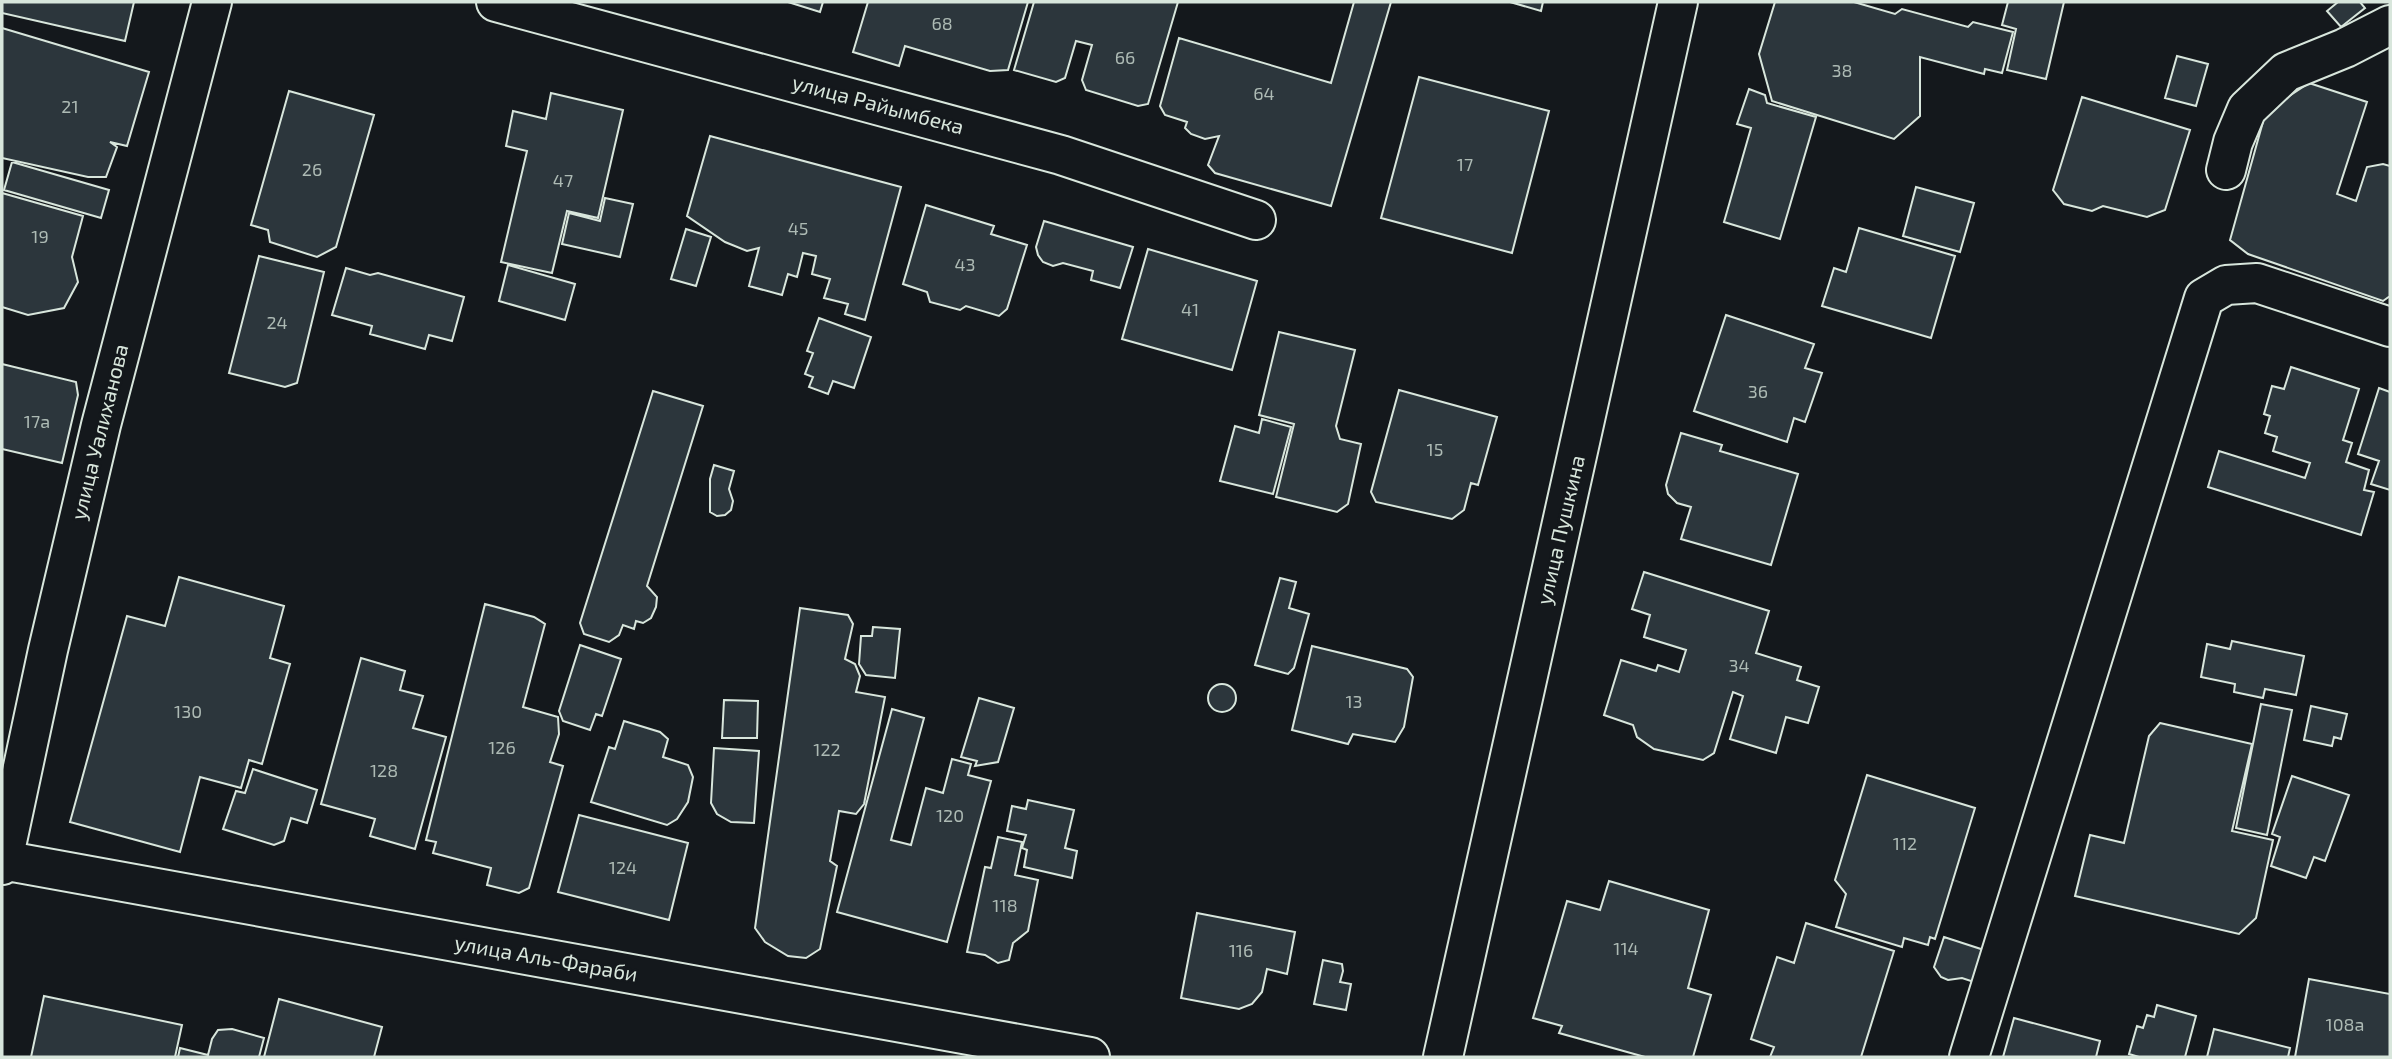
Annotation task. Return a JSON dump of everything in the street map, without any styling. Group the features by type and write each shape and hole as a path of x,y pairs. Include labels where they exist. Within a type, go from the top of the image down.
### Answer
{"street":[{"name":"улица Уалиханова","path":"2,862 101,425 212,2"},
{"name":"улица Райымбека","path":"496,2 1061,155 1256,220"},
{"name":"улица Пушкина","path":"1443,1057 1678,2"},
{"path":"2226,170 2233,142 2247,109 2286,72 2345,48 2390,25"},
{"path":"1969,1057 2204,298 2226,285 2257,283 2390,327"},
{"name":"улица Аль-Фараби","path":"2,862 1090,1057"}],"building":[{"path":"2,2 134,2 125,41 2,13"},
{"path":"788,2 823,2 820,12"},
{"path":"868,2 1028,2 1008,70 990,71 905,46 899,66 853,52"},
{"path":"1034,2 1178,2 1148,104 1138,106 1086,90 1082,80 1092,45 1076,41 1065,78 1056,82 1014,70"},
{"path":"1354,2 1391,2 1331,206 1215,173 1208,165 1219,136 1205,139 1191,134 1185,128 1187,122 1165,115 1160,106 1179,38 1331,83"},
{"path":"1510,2 1543,2 1541,11"},
{"path":"1775,2 1854,2 1895,14 1902,9 1968,27 1973,22 2013,32 2002,73 1985,69 1984,74 1920,57 1920,116 1894,139 1772,101 1759,54"},
{"path":"2008,2 2064,2 2046,79 2007,70 2016,29 2002,25"},
{"path":"2338,2 2360,2 2365,8 2341,27 2327,11"},
{"path":"2,28 149,72 127,146 110,142 117,147 106,177 88,177 2,158"},
{"path":"2177,56 2208,64 2196,106 2165,98"},
{"path":"1419,77 1549,111 1512,253 1381,218"},
{"path":"2309,83 2367,102 2337,194 2356,201 2367,167 2383,164 2390,166 2390,296 2383,301 2248,254 2230,240 2266,111"},
{"path":"1749,89 1765,95 1767,103 1816,117 1780,239 1724,222 1751,128 1737,124"},
{"path":"289,91 374,115 336,247 317,257 270,242 268,230 251,225"},
{"path":"551,93 623,110 598,218 567,211 552,273 501,262 527,151 506,146 513,111 546,119"},
{"path":"2082,97 2190,130 2165,210 2147,217 2103,206 2092,211 2064,204 2053,190"},
{"path":"710,136 901,187 865,320 845,314 848,304 824,298 830,279 812,274 816,256 803,253 797,277 788,274 782,295 749,286 759,248 747,251 725,242 687,216"},
{"path":"12,162 109,190 101,218 4,190"},
{"path":"1916,187 1974,203 1960,252 1903,236"},
{"path":"2,193 83,216 72,257 78,282 64,308 28,315 2,307"},
{"path":"605,198 633,204 620,257 562,244 569,213 600,221"},
{"path":"926,205 994,226 991,234 1027,245 1007,309 999,316 966,306 960,310 930,302 927,292 903,284"},
{"path":"1044,221 1133,247 1120,288 1091,280 1093,271 1063,263 1053,266 1043,262 1036,247"},
{"path":"1859,228 1955,256 1931,338 1822,306 1834,268 1846,272"},
{"path":"686,229 711,237 696,286 671,279"},
{"path":"1148,249 1257,281 1232,370 1122,339"},
{"path":"259,256 324,272 297,383 285,387 229,373"},
{"path":"508,265 575,284 565,320 499,301"},
{"path":"346,268 370,275 378,273 464,297 452,341 429,335 425,349 370,334 372,326 332,315"},
{"path":"1726,315 1814,344 1805,368 1822,373 1805,422 1794,418 1787,442 1694,411"},
{"path":"819,318 871,337 854,388 833,381 828,394 809,387 813,377 805,374 813,353 807,351"},
{"path":"1279,332 1355,350 1336,426 1340,439 1361,444 1348,504 1337,512 1276,497 1294,424 1259,415"},
{"path":"2,364 76,382 78,395 62,463 2,449"},
{"path":"2291,367 2359,389 2343,440 2352,443 2346,462 2369,470 2364,490 2374,492 2361,535 2208,487 2219,451 2305,478 2310,463 2273,451 2277,437 2265,433 2270,416 2264,414 2272,386 2284,389"},
{"path":"2379,388 2390,392 2390,490 2371,484 2379,461 2358,454"},
{"path":"1399,390 1497,417 1478,485 1471,483 1464,510 1452,519 1376,502 1371,492"},
{"path":"653,391 703,406 647,586 657,597 656,607 651,618 643,623 636,621 634,629 623,625 619,635 609,642 584,634 580,623"},
{"path":"1262,419 1291,427 1273,494 1220,481 1235,426 1259,433"},
{"path":"1681,433 1722,445 1720,451 1798,474 1771,565 1681,539 1691,507 1677,503 1668,494 1666,485"},
{"path":"714,465 734,471 729,489 733,501 731,510 725,515 717,516 710,512 710,479"},
{"path":"1644,572 1769,611 1756,653 1801,667 1797,680 1819,687 1808,723 1786,717 1776,753 1730,739 1743,696 1733,692 1714,753 1703,760 1654,749 1637,737 1633,725 1604,715 1621,660 1656,671 1658,665 1679,672 1686,650 1644,637 1650,615 1632,609"},
{"path":"179,577 284,606 270,658 290,664 262,764 249,760 241,788 200,777 180,852 70,822 127,616 165,626"},
{"path":"1280,578 1296,582 1289,608 1309,614 1294,668 1288,674 1255,665"},
{"path":"485,604 534,617 545,624 523,707 558,717 559,734 550,762 563,766 529,888 519,893 487,885 491,868 433,853 436,842 426,840"},
{"path":"800,608 848,615 853,624 845,659 855,664 860,676 856,692 885,697 864,804 856,814 839,811 830,861 837,866 820,949 806,958 788,956 765,942 755,928"},
{"path":"873,627 900,629 895,678 866,675 859,664 861,636 872,636"},
{"path":"2232,641 2304,656 2296,695 2265,689 2263,698 2234,692 2235,684 2201,677 2207,644 2230,649"},
{"path":"580,645 621,659 602,716 596,714 590,730 563,721 559,711"},
{"path":"1312,646 1407,669 1413,677 1404,727 1395,742 1353,734 1348,744 1292,730"},
{"path":"361,658 405,671 400,690 423,696 413,728 446,737 415,849 370,836 375,819 321,804"},
{"path":"1222,684 1232,688 1236,698 1232,708 1222,712 1212,708 1208,698 1212,688"},
{"path":"979,698 1014,708 998,762 975,766 977,761 961,757"},
{"path":"724,700 758,701 757,738 722,738"},
{"path":"2261,704 2292,710 2267,835 2236,828"},
{"path":"2311,706 2347,714 2341,739 2334,737 2332,746 2304,740"},
{"path":"892,709 924,718 891,840 911,845 926,788 943,793 952,759 971,764 968,775 991,781 947,942 837,912"},
{"path":"624,721 660,732 668,739 663,757 688,765 693,777 688,802 677,819 667,825 591,802 609,747 615,749"},
{"path":"2160,723 2252,744 2232,831 2273,840 2256,918 2239,934 2075,896 2090,835 2124,843 2149,736"},
{"path":"714,748 759,751 754,823 731,822 717,814 711,803"},
{"path":"253,769 317,790 307,823 291,818 284,841 274,845 223,829 236,791 245,793"},
{"path":"1867,775 1975,808 1935,939 1930,937 1928,945 1904,938 1902,947 1836,927 1846,894 1835,880"},
{"path":"2292,776 2349,795 2325,861 2314,857 2306,878 2271,866 2280,837 2272,834"},
{"path":"1028,800 1074,810 1065,848 1077,851 1072,878 1024,867 1027,850 1022,848 1026,835 1007,831 1012,806 1026,809"},
{"path":"579,815 688,843 669,920 558,892"},
{"path":"998,837 1022,842 1015,875 1038,880 1028,931 1013,943 1009,960 998,963 985,955 967,952 985,867 991,868"},
{"path":"1609,881 1709,910 1688,988 1711,995 1693,1057 1645,1057 1559,1033 1562,1026 1533,1018 1567,901 1600,910"},
{"path":"1197,913 1295,932 1287,974 1267,969 1262,992 1252,1004 1239,1009 1181,998"},
{"path":"1806,923 1894,951 1861,1057 1770,1057 1774,1047 1751,1039 1777,957 1794,963"},
{"path":"1944,937 1987,951 1977,983 1962,978 1948,980 1941,977 1934,967"},
{"path":"1323,960 1342,964 1340,982 1351,984 1346,1010 1314,1004"},
{"path":"2309,979 2390,994 2390,1057 2295,1057"},
{"path":"44,996 182,1025 175,1057 31,1057"},
{"path":"279,999 382,1027 374,1057 264,1057"},
{"path":"2157,1005 2196,1016 2185,1057 2139,1057 2129,1054 2137,1026 2143,1028 2147,1015 2154,1017"},
{"path":"2014,1018 2100,1041 2096,1057 2003,1057"},
{"path":"232,1029 264,1038 259,1057 178,1057 180,1048 208,1055 212,1039 218,1030"},
{"path":"2214,1029 2290,1048 2288,1057 2207,1057"}]}
